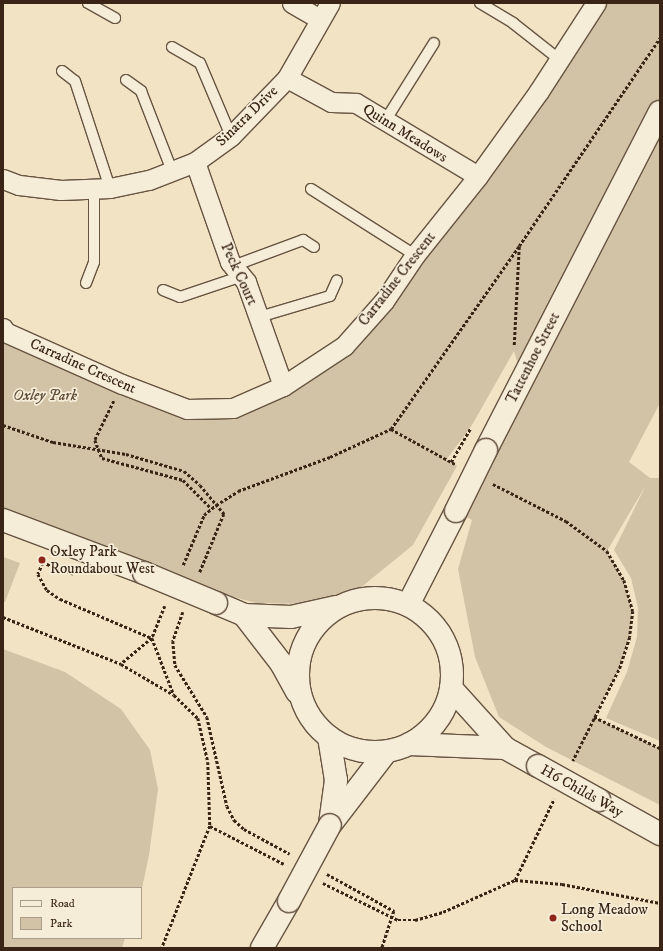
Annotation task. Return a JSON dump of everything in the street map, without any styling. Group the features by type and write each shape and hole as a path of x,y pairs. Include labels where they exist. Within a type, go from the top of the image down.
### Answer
{"street":[{"path":"292,3 325,11"},
{"name":"Carradine Crescent","path":"3,328 5,332 122,384 187,409 233,408 283,386 344,346 384,301 415,255 478,176 560,60 596,3"},
{"name":"Sinatra Drive","path":"3,179 19,185 61,190 102,188 149,180 195,162 231,136 287,78 325,11"},
{"name":"Quinn Meadows","path":"287,78 331,102 356,103 478,176"},
{"name":"Tattenhoe Street","path":"408,605 522,379 660,112"},
{"name":"Peck Court","path":"195,162 237,271 246,282 283,386"},
{"path":"3,520 144,573 244,614 291,617 363,598 378,598 408,605 429,620 443,640 451,663 451,688 443,711 434,724 410,744 386,752 366,752 346,747 329,737 306,709 281,662 244,614"},
{"path":"306,709 298,686 299,662 307,639 321,619 341,605"},
{"name":"H6 Childs Way","path":"451,688 505,748 660,834"},
{"path":"329,737 336,780 330,825"},
{"name":"H6 Childs Way","path":"410,744 505,748"},
{"path":"262,948 330,825 386,752"}],"lane":[{"path":"88,3 115,18"},
{"path":"480,3 513,23 560,60"},
{"path":"385,120 434,43"},
{"path":"172,47 200,63 231,136"},
{"path":"62,71 75,81 102,188 94,262 86,283"},
{"path":"126,80 141,91 172,171"},
{"path":"311,189 415,255"},
{"path":"163,290 180,297 303,240 314,247"},
{"path":"259,317 330,296 337,280"}],"path":[{"path":"182,568 204,515 211,508 238,491 330,457 391,428 519,246 660,38"},
{"path":"519,246 514,351 522,379"},
{"path":"122,384 95,440 102,458 183,480 211,508"},
{"path":"3,425 53,442 155,461 184,471 200,485 224,514 199,573"},
{"path":"451,462 472,425"},
{"path":"391,428 458,465"},
{"path":"492,483 566,521 607,552 624,580 632,611 630,637 619,670 570,766"},
{"path":"73,574 43,563 38,574 47,590 60,599 152,638 174,695"},
{"path":"122,664 152,638 168,599"},
{"path":"184,610 174,634 175,665 207,717 227,806 234,820 244,829 292,855"},
{"path":"3,617 122,664 174,695 198,718 208,762 210,826 162,948"},
{"path":"594,717 660,748"},
{"path":"516,880 556,795"},
{"path":"210,826 287,865"},
{"path":"320,870 394,911 382,948"},
{"path":"322,883 392,918 415,920 444,912 516,880 562,884 660,903"}],"green space":[{"name":"Oxley Park","path":"596,3 660,3 660,403 629,462 650,478 660,478 660,741 606,718 627,672 637,637 638,608 631,578 614,550 646,485 607,551 624,580 632,611 630,637 619,670 594,717 660,748 660,805 546,747 499,717 475,657 458,569 472,520 456,511 522,379 514,351 472,425 447,459 457,466 413,545 359,589 308,604 256,603 222,594 148,562 3,509 3,328 187,409 233,408 344,346"},
{"path":"3,557 20,563 5,602 3,601"},
{"path":"3,649 65,672 121,709 150,750 158,789 149,855 142,888 142,887 12,887 12,939 125,939 122,948 3,948"}],"place":[{"name":"Oxley Park Roundabout West","path":"42,560"},
{"name":"Long Meadow School","path":"553,918"}]}
